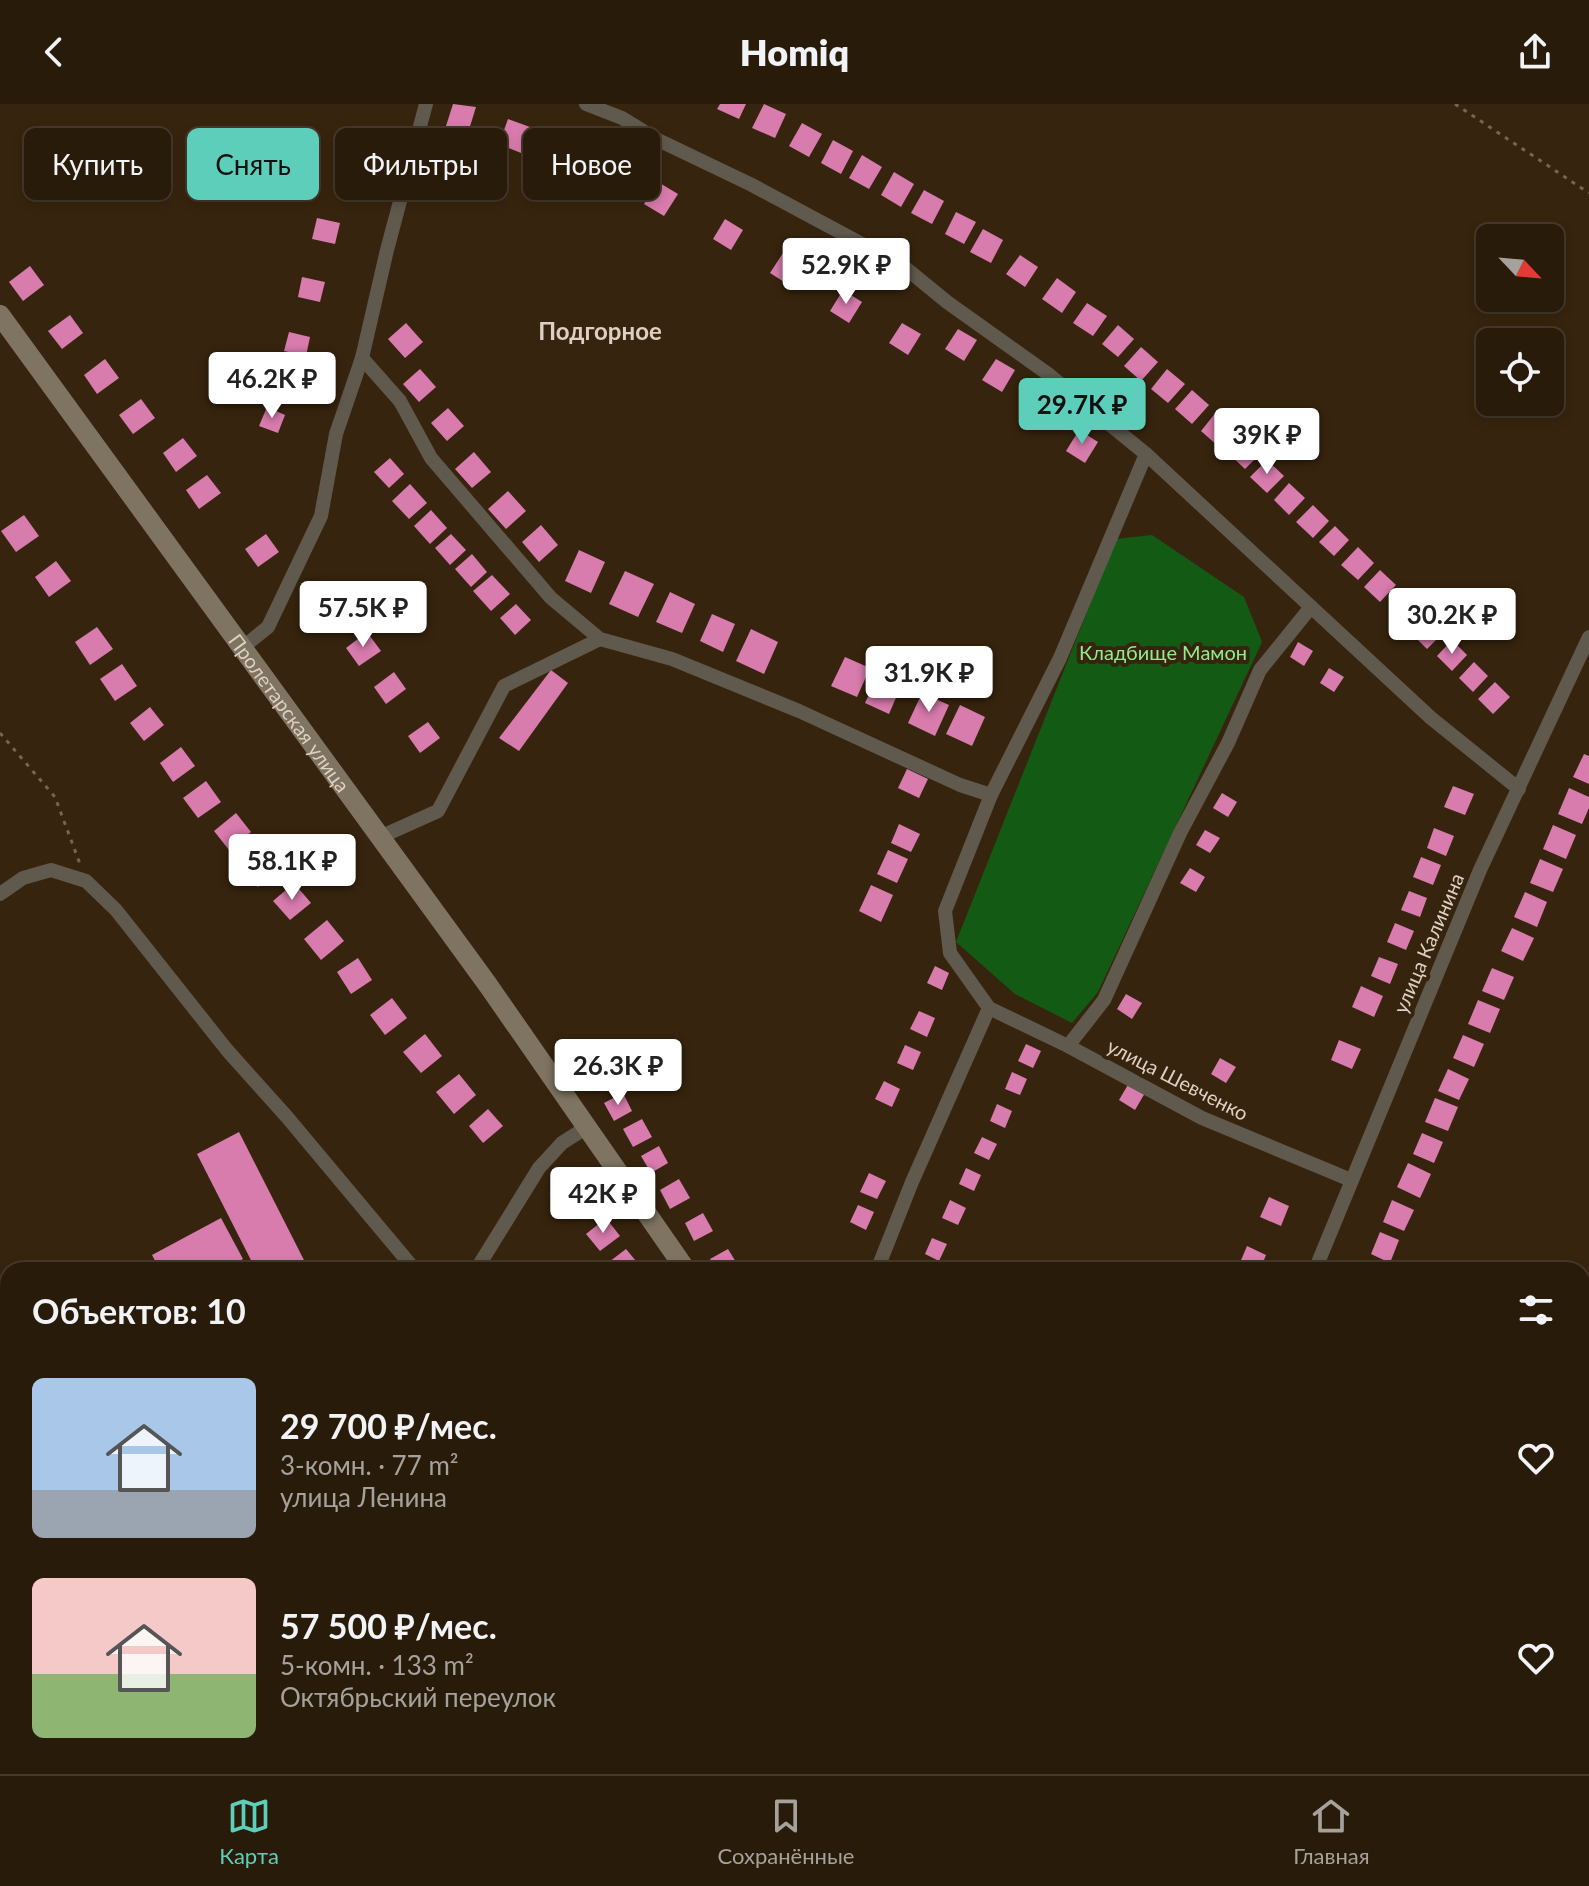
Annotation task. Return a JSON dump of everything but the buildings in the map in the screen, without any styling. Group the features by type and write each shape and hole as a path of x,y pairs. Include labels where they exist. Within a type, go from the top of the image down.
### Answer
{"street":[{"path":"242,648 268,627 321,516 336,434 362,358 426,104"},
{"path":"586,104 622,118 656,139 752,185 903,266 947,302 1048,374 1146,454 1431,718 1519,789"},
{"name":"Пролетарская улица","path":"0,315 488,985 680,1262"},
{"path":"362,358 400,401 431,458 551,598 600,639 672,659 799,711 960,785 991,795"},
{"name":"улица Шевченко","path":"1146,454 1060,658 991,795 945,911 950,953 989,1008 1068,1046 1202,1118 1351,1180"},
{"path":"1068,1046 1104,1000 1180,833 1228,743 1260,670 1311,607"},
{"name":"улица Калинина","path":"1318,1262 1480,870 1589,637"},
{"path":"380,837 438,811 504,686 600,639"},
{"path":"0,894 23,878 51,870 86,881 116,910 227,1050 408,1262"},
{"path":"880,1262 989,1008"},
{"path":"481,1262 539,1168 562,1143 587,1127"}],"path":[{"path":"1455,104 1589,193"},
{"path":"0,733 55,797 86,881"}],"green space":[{"name":"Кладбище Мамон","path":"1152,535 1244,597 1262,642 1098,992 1072,1023 1015,994 956,942 1116,539"}],"district":[{"name":"Подгорное","path":"600,330"}]}
